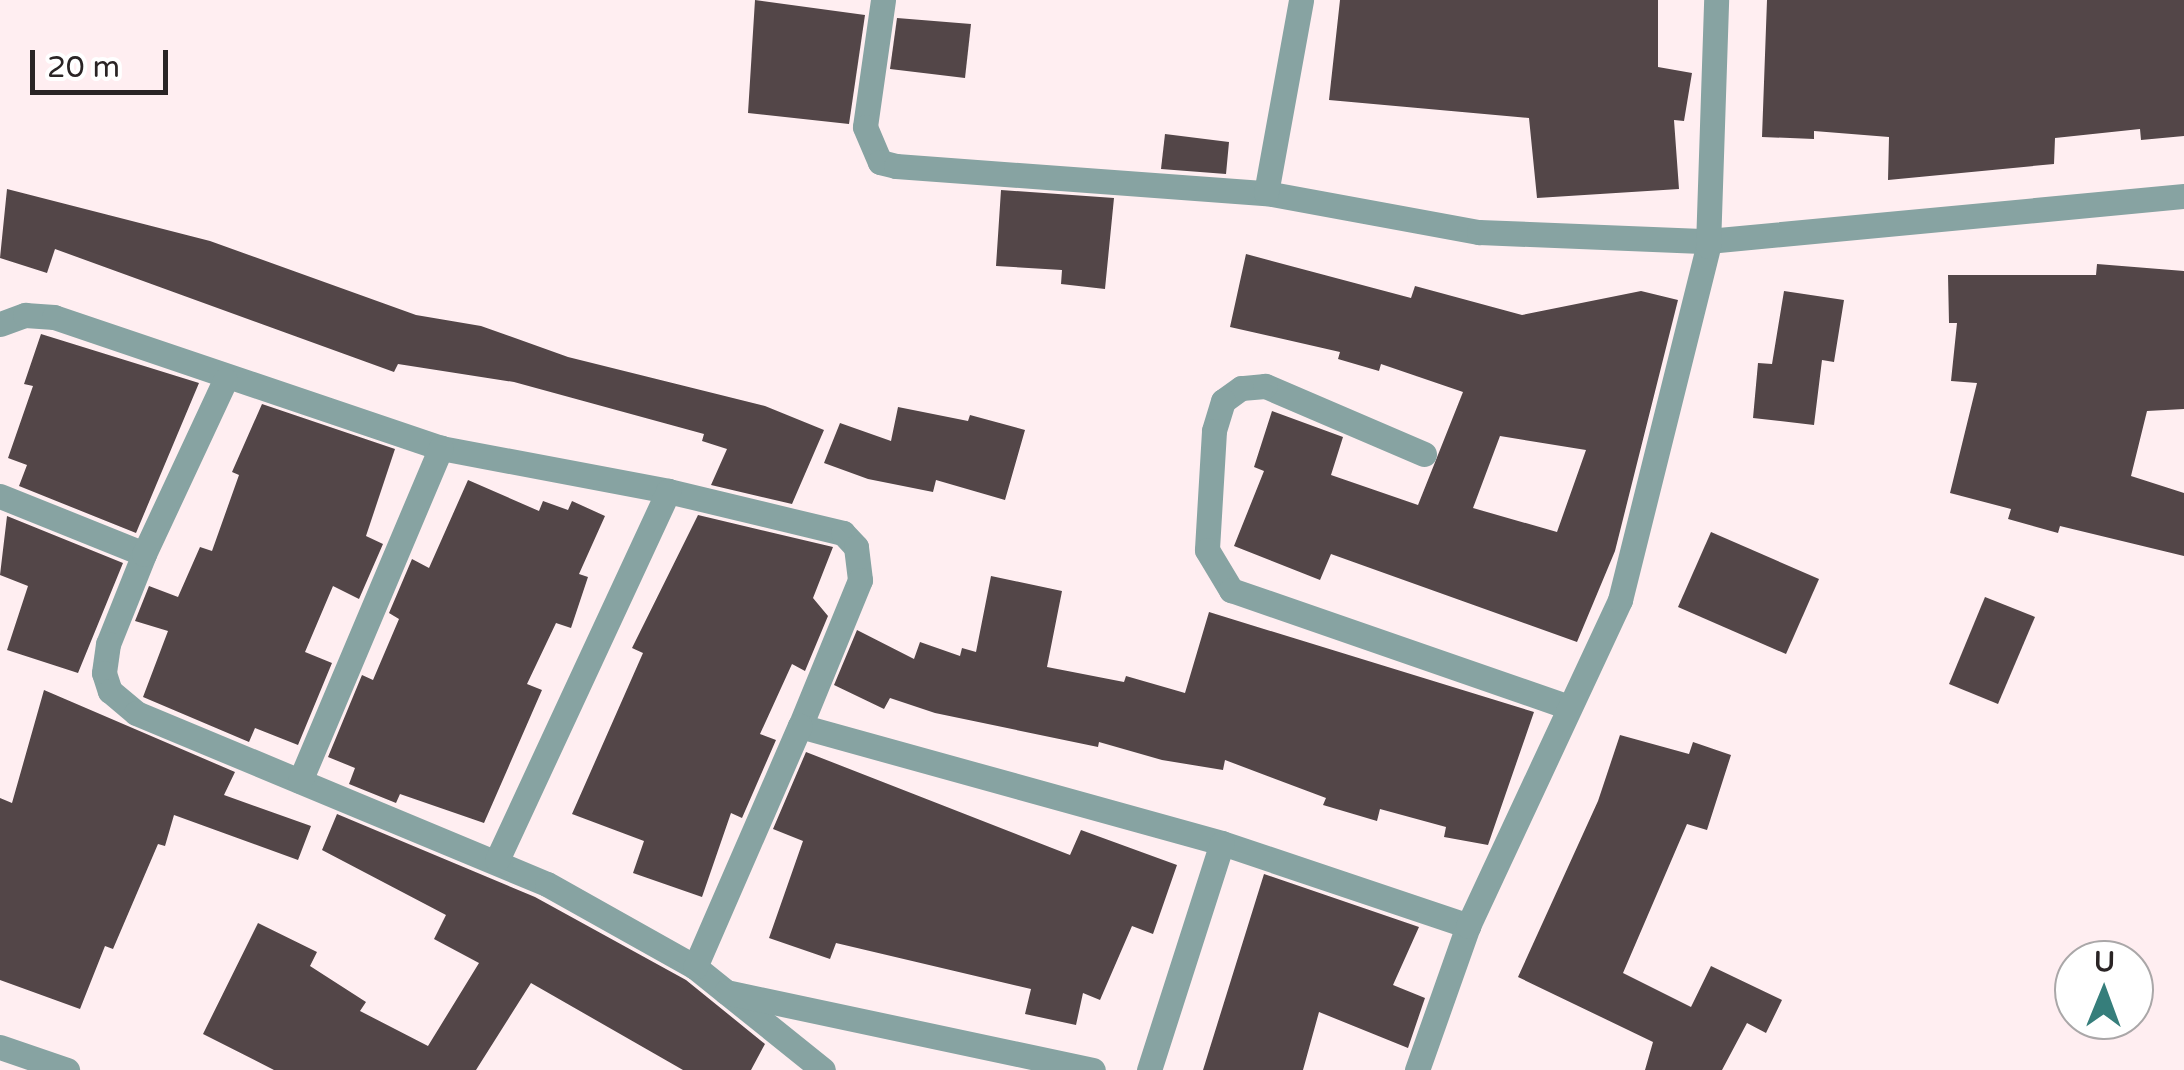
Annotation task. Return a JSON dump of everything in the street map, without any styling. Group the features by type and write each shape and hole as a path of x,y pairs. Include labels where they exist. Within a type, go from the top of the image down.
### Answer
{"street":[{"path":"883,0 865,127 880,162 1266,194 1479,232 1708,242 2184,196"},
{"path":"1266,194 1301,0"},
{"path":"1417,1070 1468,926 1620,600 1686,352 1708,242 1716,0"},
{"path":"0,324 25,315 54,317 226,380 440,448 668,491 843,534 856,548 860,580 851,614 695,967"},
{"path":"226,380 144,554 108,644 104,673 110,691 136,713 497,860 695,967 717,990 823,1070"},
{"path":"1424,454 1265,386 1241,388 1223,401 1214,431 1207,550 1232,590 1568,707"},
{"path":"300,781 440,448"},
{"path":"497,860 668,491"},
{"path":"0,496 144,554"},
{"path":"800,726 1222,843 1468,926"},
{"path":"1149,1070 1222,843"},
{"path":"717,990 1093,1070"},
{"path":"0,1047 58,1068"}],"building":[{"path":"755,0 865,15 849,124 748,113"},
{"path":"1340,0 1658,0 1658,67 1692,73 1684,121 1674,120 1679,189 1537,198 1529,118 1329,100"},
{"path":"1767,0 2184,0 2184,136 2141,140 2140,129 2055,138 2054,164 1888,180 1889,137 1814,131 1814,139 1762,137"},
{"path":"897,18 971,24 965,78 890,69"},
{"path":"1165,134 1229,142 1226,174 1161,169"},
{"path":"7,189 210,241 416,315 481,326 568,357 765,406 824,430 792,504 711,485 727,449 702,441 704,434 514,382 398,364 394,372 55,249 47,273 0,258"},
{"path":"1001,190 1114,198 1105,289 1061,284 1062,270 996,266"},
{"path":"1246,254 1411,298 1415,286 1522,315 1641,291 1678,300 1615,551 1577,642 1331,554 1320,580 1234,546 1264,471 1254,467 1272,411 1343,437 1331,475 1418,505 1463,392 1381,364 1379,371 1338,359 1340,352 1230,327","holes":["1500,436 1586,450 1557,532 1473,508"]},
{"path":"2097,264 2184,271 2184,409 2147,411 2131,476 2184,493 2184,556 2060,526 2058,533 2008,519 2011,509 1950,493 1977,383 1951,381 1957,323 1949,323 1948,275 2096,275"},
{"path":"1784,291 1844,300 1834,362 1822,360 1814,425 1753,418 1758,363 1772,364"},
{"path":"41,334 199,383 136,533 19,486 27,465 8,458 33,386 24,384"},
{"path":"262,404 395,449 366,536 383,544 359,599 333,586 305,652 332,663 298,745 255,728 249,742 143,697 168,631 135,621 149,586 178,597 200,547 212,551 239,475 232,472"},
{"path":"898,407 968,421 970,415 1025,430 1005,500 936,480 933,492 868,479 824,463 840,423 891,441"},
{"path":"468,480 539,511 543,501 568,510 572,501 605,516 579,574 588,577 571,628 556,623 527,684 542,690 484,823 400,794 396,803 349,784 355,768 328,757 362,675 373,680 399,619 389,613 412,559 429,568"},
{"path":"698,515 833,547 813,598 828,616 805,671 792,664 760,734 776,740 742,818 731,813 702,897 633,873 644,841 572,814 643,653 632,648"},
{"path":"7,516 123,563 78,673 7,650 28,586 0,575"},
{"path":"1711,532 1819,579 1786,654 1678,607"},
{"path":"991,576 1062,591 1047,667 1124,682 1126,676 1185,693 1209,612 1534,712 1488,845 1444,837 1446,827 1380,809 1377,821 1323,805 1326,798 1225,760 1223,770 1162,760 1099,742 1098,747 935,713 890,698 884,709 834,685 857,630 914,659 920,642 960,656 962,648 976,652"},
{"path":"1985,597 2035,617 1998,704 1949,684"},
{"path":"44,690 235,772 224,795 311,826 298,860 174,815 165,846 158,844 113,949 105,946 80,1009 0,980 0,798 12,803"},
{"path":"1620,735 1689,754 1693,742 1731,755 1707,830 1687,824 1623,973 1691,1007 1711,966 1782,1000 1766,1033 1747,1023 1722,1070 1645,1070 1653,1042 1518,977 1598,801"},
{"path":"806,752 1070,855 1081,830 1177,865 1153,934 1132,926 1100,1000 1083,993 1076,1025 1025,1014 1031,989 836,943 830,959 769,938 803,841 773,829"},
{"path":"337,814 535,897 686,980 765,1044 751,1070 683,1070 531,983 476,1070 274,1070 203,1034 258,923 317,952 310,966 366,1002 360,1011 428,1046 479,963 434,939 446,915 322,850"},
{"path":"1264,874 1419,927 1393,985 1425,998 1408,1048 1319,1012 1303,1070 1203,1070"}]}
